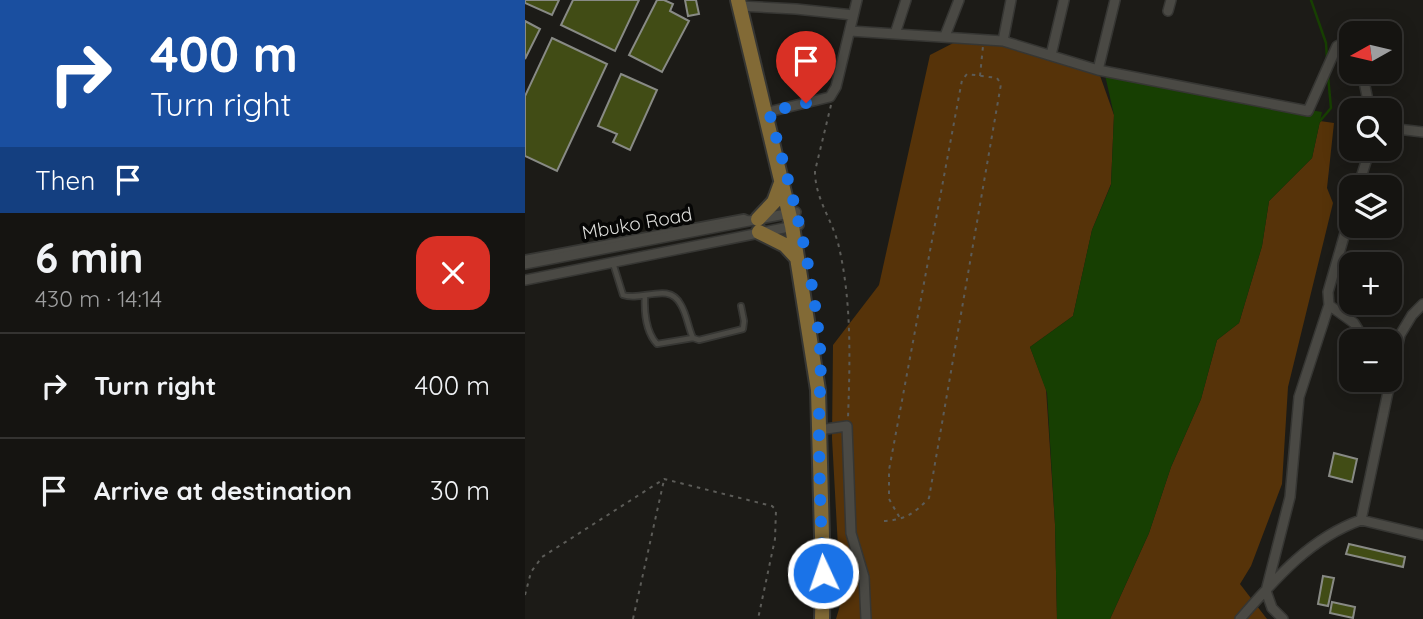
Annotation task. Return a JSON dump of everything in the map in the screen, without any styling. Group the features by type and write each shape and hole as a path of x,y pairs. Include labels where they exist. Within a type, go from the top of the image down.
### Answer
{"main road":[{"path":"739,3 818,325 821,361 818,390"},
{"path":"767,112 781,181 794,219 818,390 822,619"},
{"path":"781,181 774,202 752,226 785,246 798,259"}],"street":[{"path":"767,112 830,97 836,87 857,0"},
{"path":"895,34 906,0"},
{"path":"945,36 959,0"},
{"path":"1003,41 1011,0"},
{"path":"1051,55 1065,0"},
{"path":"1098,70 1115,0"},
{"path":"1168,11 1171,0"},
{"path":"739,3 803,5 853,15"},
{"path":"850,31 1003,41 1098,70 1303,111 1308,111 1312,106 1333,52 1339,45"},
{"path":"1402,130 1423,132"},
{"path":"525,264 794,219"},
{"path":"525,280 613,262 752,226"},
{"path":"1283,619 1272,608 1266,591 1290,497 1299,397 1329,305 1328,292 1344,238"},
{"path":"1402,332 1421,305 1423,296"},
{"path":"1329,305 1354,323 1358,329"},
{"path":"1361,520 1387,392"},
{"path":"819,430 847,426 852,533 864,577 866,619"},
{"path":"1240,619 1316,542 1340,528 1361,520 1423,535"}],"lane":[{"name":"Mbuko Road","path":"525,258 744,217 752,226"},
{"path":"613,262 623,295 630,298 667,292 681,302 693,338"},
{"path":"645,295 649,331 657,344 693,338 699,340 743,329 741,306"}],"path":[{"path":"980,77 983,40"},
{"path":"884,521 901,520 916,512 929,498 1001,84 997,78 967,74 962,80 889,470 889,499 901,520"},
{"path":"830,97 830,110 815,171 815,182 821,204 838,243 847,306 850,367 847,426"},
{"path":"633,619 664,479"},
{"path":"525,595 531,572 542,557 664,479 772,506 776,510 775,539 758,619"}],"shaded area":[{"path":"963,38 1040,52 1098,70 1114,115 1111,184 1092,230 1073,316 1030,347 1046,389 1055,524 1057,619 836,619 841,602 832,438 833,345 879,285 930,55"},
{"path":"1105,75 1322,112 1312,158 1269,201 1262,246 1239,323 1217,340 1201,399 1171,467 1149,533 1110,619 1057,619 1055,524 1047,393 1030,347 1073,316 1092,230 1111,185 1114,115"},
{"path":"1320,121 1334,123 1327,188 1333,203 1288,387 1282,484 1251,566 1240,584 1267,619 1110,619 1149,533 1171,467 1201,399 1217,340 1239,323 1262,246 1269,201 1312,158"}],"building":[{"path":"525,0 559,0 552,15 525,3"},
{"path":"573,0 639,0 615,51 561,25"},
{"path":"657,0 673,4 670,11 689,21 662,72 629,55"},
{"path":"685,0 696,0 699,14 688,16"},
{"path":"525,21 540,29 525,59"},
{"path":"552,38 607,64 557,171 525,156 525,96"},
{"path":"621,74 657,90 630,150 613,142 617,134 598,126"},
{"path":"1334,453 1357,459 1352,482 1329,476"},
{"path":"1349,544 1405,557 1403,567 1346,554"},
{"path":"1323,576 1334,578 1328,606 1318,604"},
{"path":"1332,602 1355,607 1353,618 1330,613"}],"waterway":[{"path":"1311,0 1326,43 1327,59"},
{"path":"1320,121 1331,108 1328,76"}],"route":[{"path":"806,103 769,112 796,212 816,313 821,361 818,390 823,573"}]}
